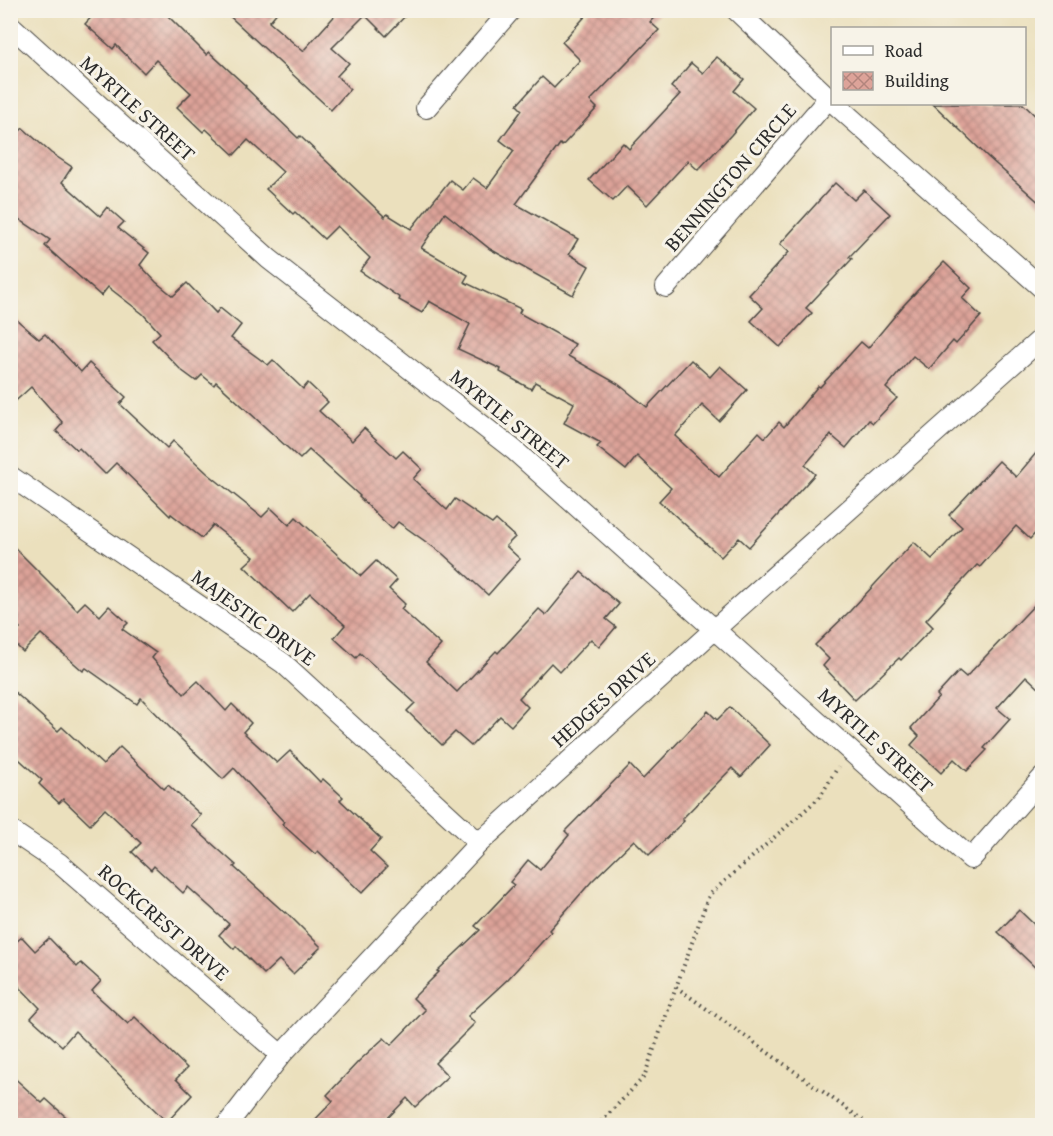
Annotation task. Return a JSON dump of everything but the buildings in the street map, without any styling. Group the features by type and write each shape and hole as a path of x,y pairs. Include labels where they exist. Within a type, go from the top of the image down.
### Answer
{"street":[{"path":"426,108 510,10"},
{"path":"736,10 831,100"},
{"name":"MYRTLE STREET","path":"10,25 269,259 514,450 716,628 971,859 1042,778"},
{"name":"BENNINGTON CIRCLE","path":"666,287 831,102"},
{"path":"836,105 1042,288"},
{"name":"HEDGES DRIVE","path":"226,1125 281,1055 479,843 1042,338"},
{"name":"MAJESTIC DRIVE","path":"10,476 283,663 479,843"},
{"name":"ROCKCREST DRIVE","path":"10,830 59,863 281,1055"}],"path":[{"path":"597,1125 644,1077 709,895 819,798 849,749"},
{"path":"676,987 871,1125"}]}
